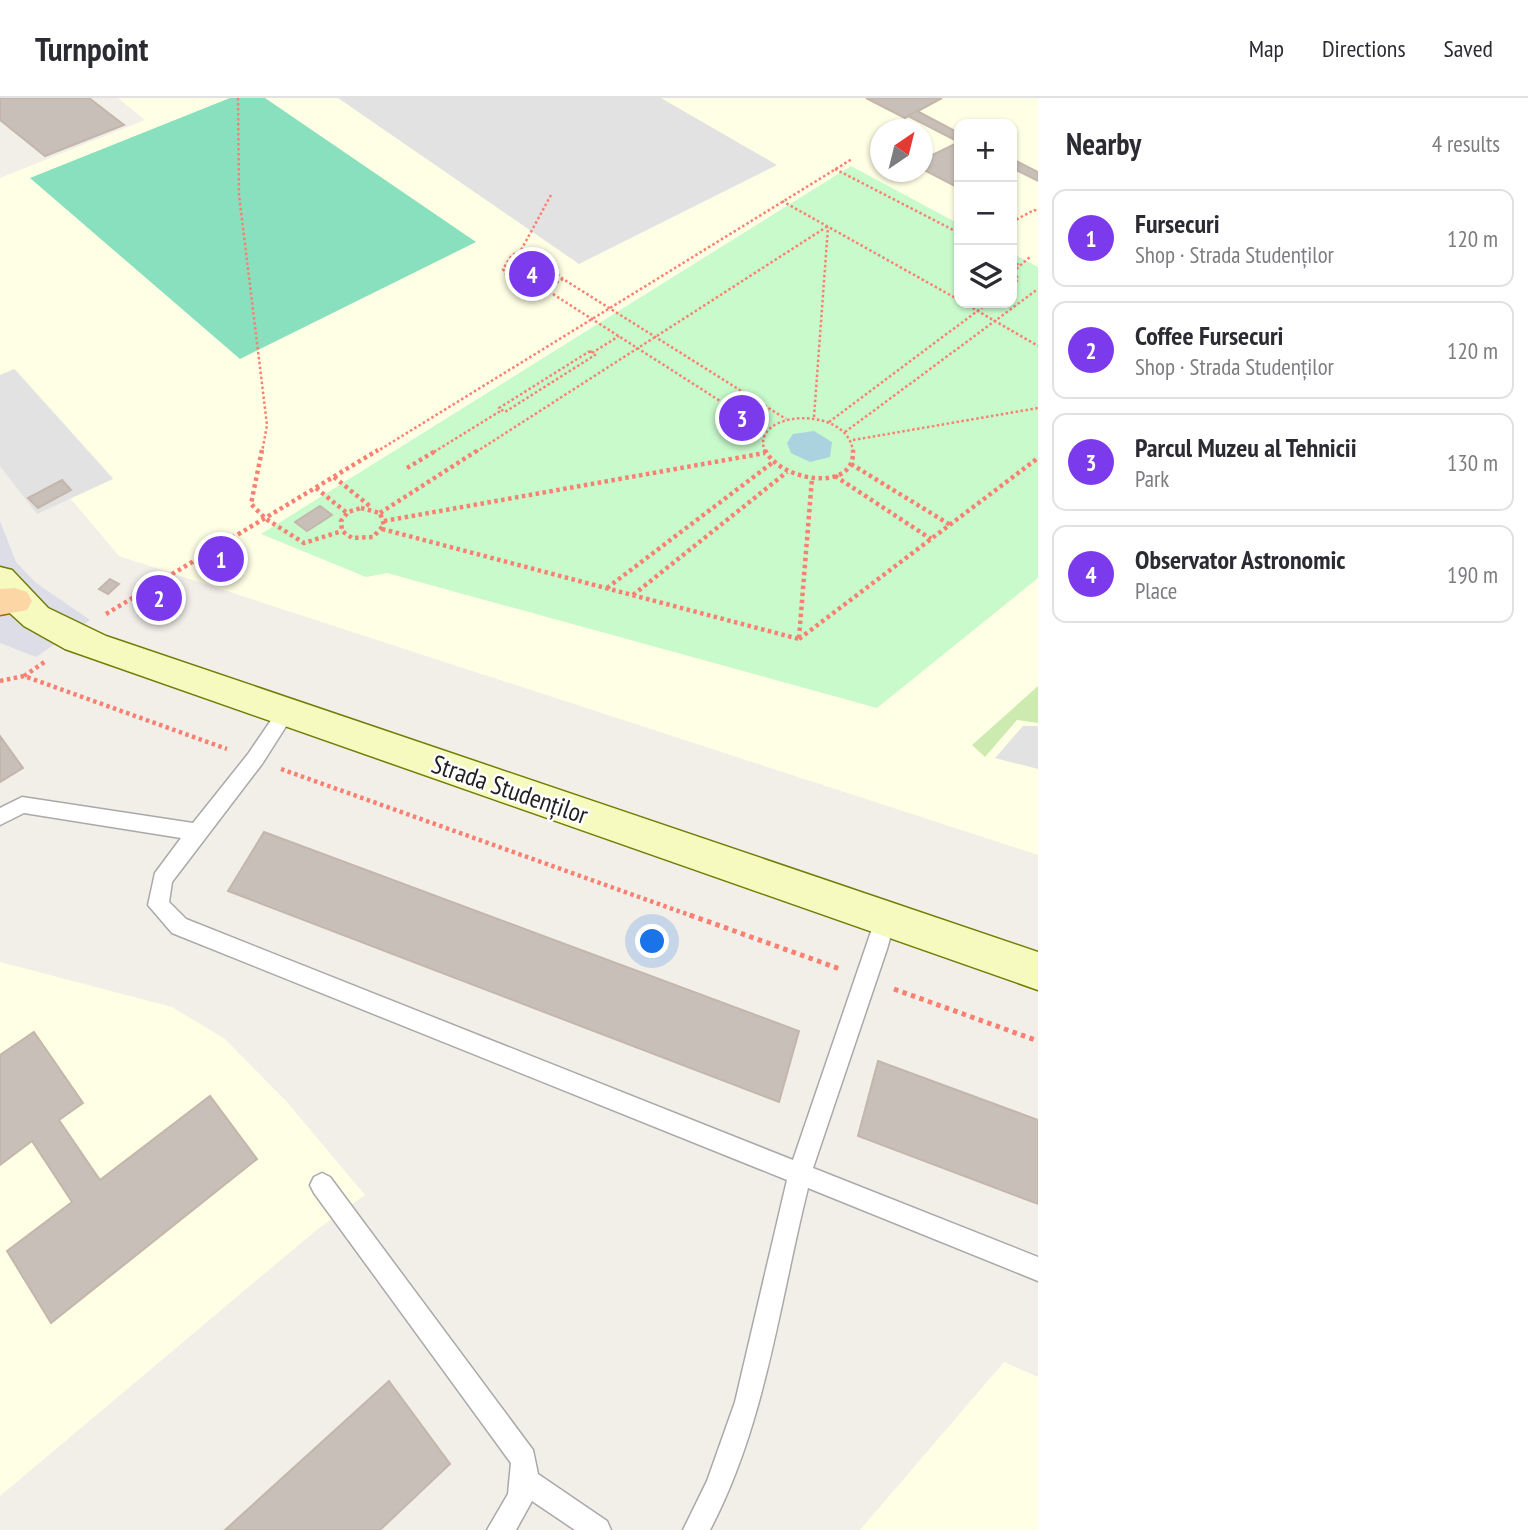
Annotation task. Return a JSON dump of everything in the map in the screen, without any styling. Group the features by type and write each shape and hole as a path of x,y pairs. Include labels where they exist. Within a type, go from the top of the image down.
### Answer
{"main road":[{"name":"Strada Studenților","path":"5,594 39,622 75,639 1038,971"}],"lane":[{"path":"286,712 255,759 162,879 158,905 179,926 1038,1269"},
{"path":"0,817 22,804 197,832"},
{"path":"696,1530 717,1492 741,1425 800,1176 828,1083 869,979 886,917"},
{"path":"322,1185 524,1459 527,1482 516,1509 500,1530"},
{"path":"527,1482 598,1530"}],"path":[{"path":"238,98 239,195 267,425 251,504 266,519 304,543 342,531"},
{"path":"110,610 266,519 852,159"},
{"path":"835,169 954,230"},
{"path":"520,252 551,195"},
{"path":"782,201 954,297"},
{"path":"1017,219 1034,209 1038,211"},
{"path":"380,513 828,226"},
{"path":"814,417 828,226"},
{"path":"767,431 545,289 507,276 503,269 512,254 532,253 563,279 786,419"},
{"path":"1017,268 1031,256"},
{"path":"545,289 563,279"},
{"path":"845,432 1038,289"},
{"path":"973,308 1038,346"},
{"path":"829,422 980,308"},
{"path":"408,468 502,410 505,412 595,355 592,353 619,336"},
{"path":"852,440 1038,408"},
{"path":"814,417 845,432 855,448 851,464 834,476 812,478 787,472 772,463 763,446 767,431 786,419 814,417"},
{"path":"384,520 765,453"},
{"path":"799,639 952,526 1038,458"},
{"path":"607,588 772,463"},
{"path":"851,464 952,526"},
{"path":"632,595 787,472"},
{"path":"834,476 931,540"},
{"path":"334,477 380,513 384,520 382,529 366,539 352,538 342,531 341,521 347,513 361,508 375,510"},
{"path":"799,639 812,478"},
{"path":"316,488 347,513"},
{"path":"382,529 799,639"},
{"path":"0,681 24,676 50,659"},
{"path":"24,676 1038,1041"}],"shaded area":[{"path":"118,98 1038,98 1038,855 119,556 70,498 113,478 15,369 0,375 0,178 145,120"},
{"path":"338,98 661,98 777,165 579,264"},
{"path":"14,369 113,479 37,514 0,466 0,375"},
{"path":"0,521 16,562 36,583 90,620 36,657 0,643"},
{"path":"1023,726 1038,726 1038,769 995,758"},
{"path":"0,962 172,1007 225,1039 286,1101 365,1195 314,1232 0,1496"},
{"path":"1004,1362 1038,1377 1038,1530 860,1530"}],"green space":[{"path":"230,98 265,98 476,242 240,359 30,178"},
{"path":"851,166 870,176 870,182 881,182 954,221 954,308 1017,308 1017,256 1038,267 1038,578 877,708 387,573 366,577 261,534"},
{"path":"1038,686 1038,723 1017,720 985,757 972,745"}],"water":[{"path":"814,431 832,442 830,457 810,462 791,453 787,443 793,434"}],"building":[{"path":"0,98 89,98 124,125 45,156 0,120"},
{"path":"866,98 942,98 905,118"},
{"path":"917,111 932,119 914,119 908,116"},
{"path":"933,119 954,130 954,139 933,129"},
{"path":"954,144 954,185 933,175 933,155"},
{"path":"1017,162 1038,172 1038,181 1017,170"},
{"path":"535,263 549,269 548,279 533,285 517,280 513,273 518,266"},
{"path":"62,480 71,490 38,508 28,498"},
{"path":"320,506 332,515 307,531 295,522"},
{"path":"225,549 234,555 218,569 208,563"},
{"path":"110,579 119,584 108,594 99,589"},
{"path":"163,589 171,597 156,606 148,598"},
{"path":"0,736 23,768 0,782"},
{"path":"264,832 799,1031 779,1102 228,891"},
{"path":"34,1032 83,1103 59,1120 100,1180 210,1096 257,1159 51,1323 7,1251 72,1202 32,1141 0,1165 0,1055"},
{"path":"878,1061 1038,1120 1038,1204 858,1136"},
{"path":"389,1381 450,1464 380,1530 225,1530"}],"place":[{"name":"Observator Astronomic","path":"532,274"},
{"name":"Parcul Muzeu al Tehnicii","path":"742,418"},
{"name":"Fursecuri","path":"221,559"},
{"name":"Coffee Fursecuri","path":"159,598"}]}
